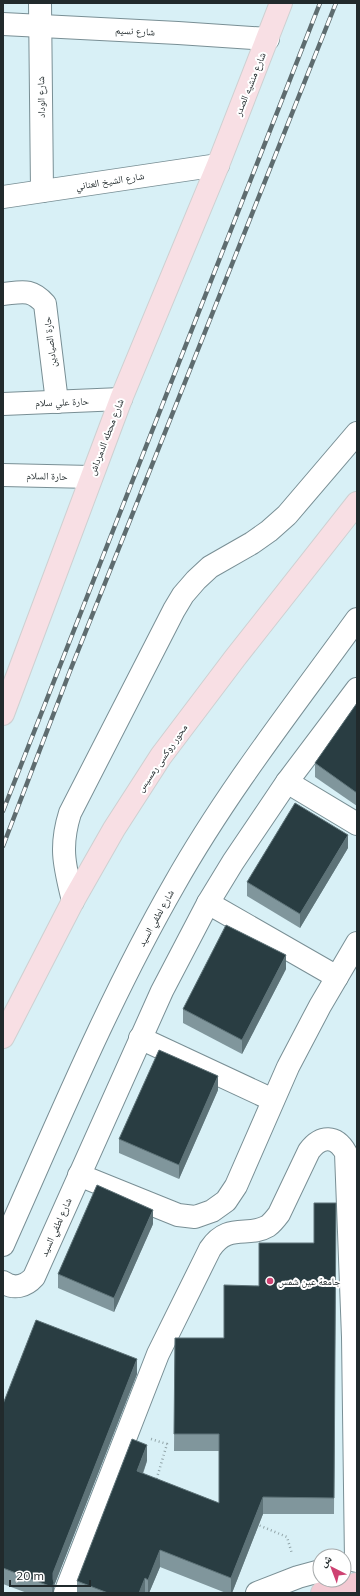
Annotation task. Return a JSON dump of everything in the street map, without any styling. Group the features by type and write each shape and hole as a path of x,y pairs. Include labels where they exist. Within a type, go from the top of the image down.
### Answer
{"highway":[{"path":"322,1593 357,1584"}],"main road":[{"name":"شارع منشيه الصدر","path":"218,165 281,3"},
{"name":"شارع محطه الدمرداش","path":"3,714 121,399 218,165"},
{"name":"محور روكسى رمسيس","path":"3,1037 73,901 114,830 161,756 235,658 357,503"}],"street":[{"name":"شارع الوداد","path":"40,3 42,191"},
{"name":"شارع نسيم","path":"3,24 268,39"},
{"name":"شارع الشيخ العناني","path":"3,197 218,165"},
{"name":"حارة الصيادين","path":"3,294 26,292 37,295 45,304 57,402"},
{"name":"حارة علي سلام","path":"3,404 121,399"},
{"path":"73,901 64,863 63,845 65,828 70,813 183,595 210,567 252,543 269,531 287,515 357,433"},
{"name":"حارة السلام","path":"3,475 91,477"},
{"name":"شارع لطفي السيد","path":"3,1245 127,973 174,884 230,796 357,619"},
{"name":"شارع لطفي السيد","path":"3,1282 11,1286 18,1286 30,1282 34,1277 140,1038 162,991 208,903 237,856 287,782 357,689"},
{"path":"287,782 357,824"},
{"path":"208,903 337,977"},
{"path":"79,1175 178,1215 195,1216 212,1211 226,1201 236,1186 273,1100 304,1037 357,943"},
{"path":"140,1038 273,1100"},
{"path":"65,1593 160,1348 215,1242 230,1233 261,1229 268,1226 279,1214 309,1151 315,1143 324,1139 333,1140 341,1144 346,1153 353,1344 352,1562"},
{"path":"257,1593 312,1573"}],"path":[{"path":"127,1431 167,1444 156,1483"},
{"path":"250,1522 287,1537 298,1577"}],"building":[{"path":"357,703 357,793 315,763"},
{"path":"295,803 348,835 300,914 247,882"},
{"path":"226,925 286,955 242,1040 183,1009"},
{"path":"159,1050 218,1076 179,1165 119,1139"},
{"path":"97,1185 153,1210 114,1298 58,1274"},
{"path":"314,1203 336,1203 334,1498 263,1497 231,1578 160,1550 148,1580 145,1578 139,1593 108,1593 77,1581 132,1439 147,1445 137,1471 219,1503 219,1434 174,1434 175,1338 224,1338 224,1285 259,1286 259,1243 314,1243"},
{"path":"36,1320 137,1359 53,1573 54,1583 52,1587 3,1568 3,1404"}],"railway":[{"path":"3,811 320,3"},
{"path":"3,846 70,671 336,3"}],"place":[{"name":"جامعة عين شمس","path":"270,1281"}]}
